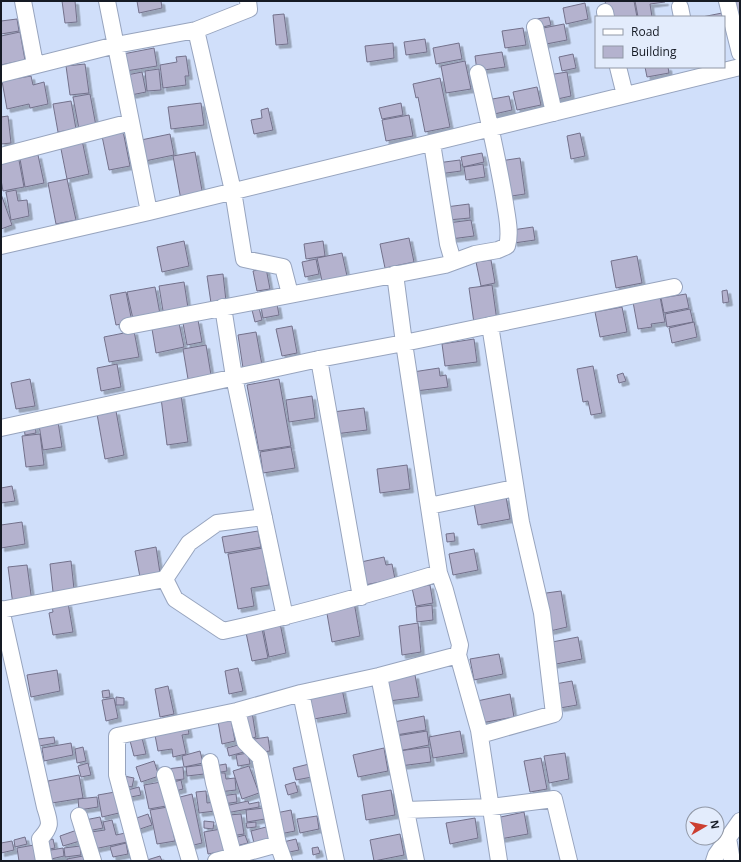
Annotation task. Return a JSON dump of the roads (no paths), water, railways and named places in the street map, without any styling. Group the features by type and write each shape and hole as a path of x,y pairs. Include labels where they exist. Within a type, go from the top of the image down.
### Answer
{"street":[{"path":"23,1 35,64"},
{"path":"107,1 150,212"},
{"path":"1,74 35,64 116,45 196,30 249,10 248,1"},
{"path":"727,1 740,54"},
{"path":"535,26 554,113"},
{"path":"196,30 233,191 244,259 283,267 290,294"},
{"path":"1,246 150,212 625,96 696,72 740,67"},
{"path":"618,68 625,96"},
{"path":"128,326 445,265 475,254 498,250 507,246 509,240 501,177 478,73"},
{"path":"1,156 132,122"},
{"path":"432,143 448,244 453,261"},
{"path":"395,274 439,573 460,645 458,655 480,735 499,861"},
{"path":"1,428 319,359 404,343 674,287"},
{"path":"223,308 234,377 285,617"},
{"path":"480,735 554,714 542,613 521,522 490,325"},
{"path":"319,359 361,597"},
{"path":"429,506 515,488"},
{"path":"44,861 40,839 50,824 5,644 1,610 165,579 189,543 216,523 264,517"},
{"path":"165,579 175,599 223,631 285,617 361,597 439,573"},
{"path":"140,861 117,775 117,736 237,711 301,693 379,676 458,655"},
{"path":"379,676 416,861"},
{"path":"301,693 336,861"},
{"path":"237,711 245,742 260,758 278,844 284,861"},
{"path":"210,762 234,859"},
{"path":"165,775 190,861"},
{"path":"406,810 491,807 554,799 570,861"},
{"path":"79,816 93,861"},
{"path":"714,861 740,821"},
{"path":"728,838 732,861"},
{"path":"216,861 234,859 278,844"}]}
